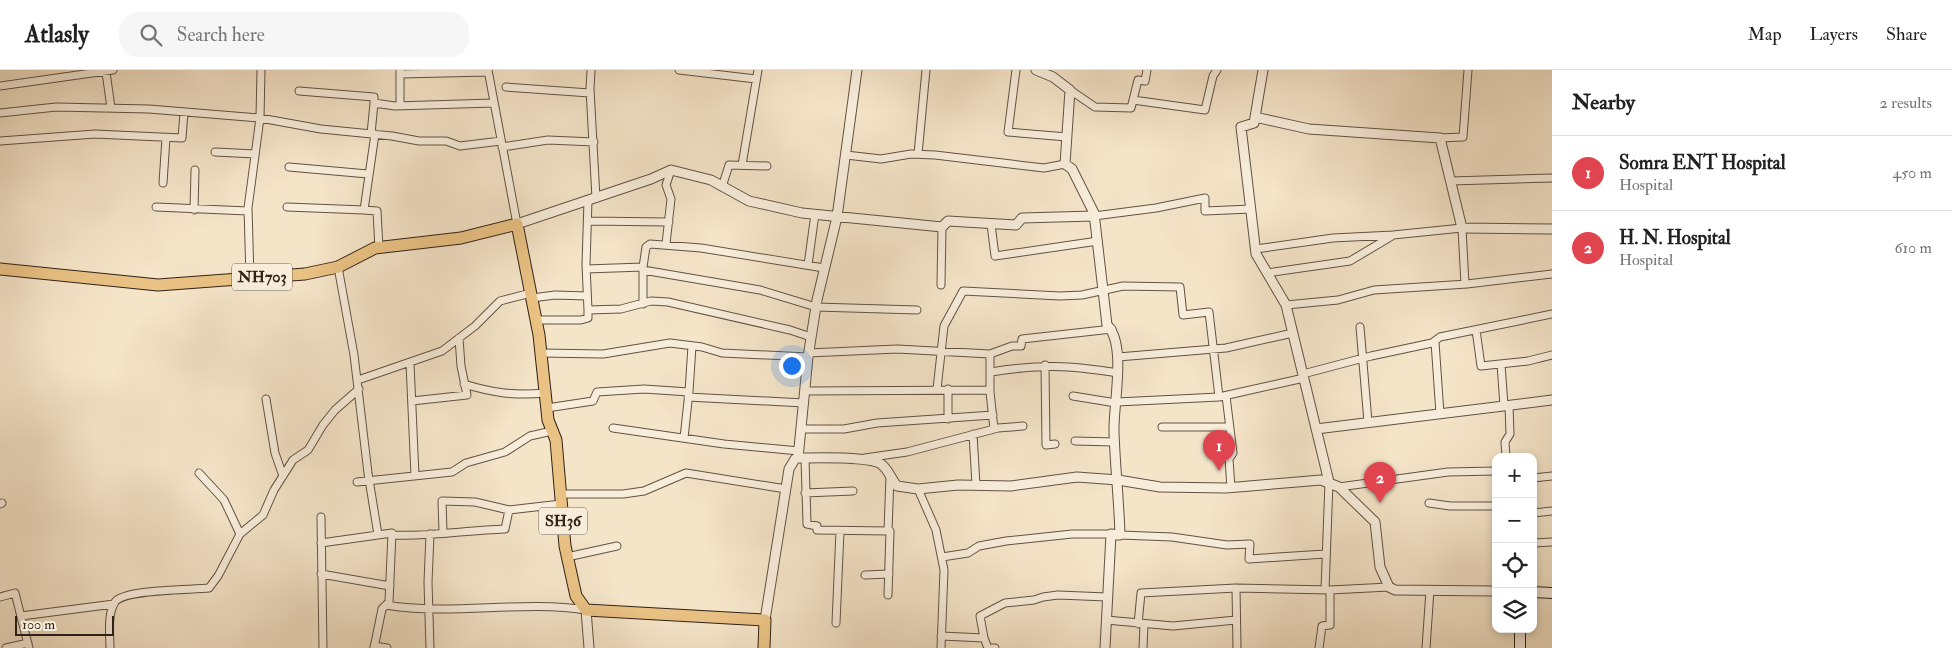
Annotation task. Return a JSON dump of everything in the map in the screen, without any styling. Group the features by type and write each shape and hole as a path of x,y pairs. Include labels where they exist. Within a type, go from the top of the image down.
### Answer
{"highway":[{"name":"NH703","path":"0,269 158,285 305,274 338,267 378,248 461,238 517,224"},
{"name":"SH36","path":"517,224 536,320 547,408 556,440 567,557 576,596 586,610"},
{"path":"586,610 765,620 764,648"}],"main road":[{"path":"1537,592 1552,593"},
{"path":"1520,633 1520,648"}],"street":[{"path":"250,278 248,211 260,118 261,70"},
{"path":"536,320 581,320 588,318 586,269 588,221 592,199 594,142 590,93 591,70"},
{"path":"679,70 756,78"},
{"path":"742,166 758,70"},
{"path":"857,70 837,217 816,306 808,355 801,429 801,455 807,524 817,526 817,530 888,531"},
{"path":"918,154 926,70"},
{"path":"1016,70 1008,132 1067,137"},
{"path":"1036,70 1053,77 1094,106 1131,108 1138,80 1145,81 1147,70"},
{"path":"1133,100 1204,110 1213,76 1217,70"},
{"path":"1263,70 1254,123 1241,127 1256,254 1286,305 1329,482 1325,554 1330,625 1322,626 1319,648"},
{"path":"1255,117 1309,129 1440,138 1463,137 1468,70"},
{"path":"0,86 77,73 109,71 111,108"},
{"path":"400,106 400,72 488,71 517,224 671,170 711,180 749,200 815,214 942,228"},
{"path":"506,87 590,93"},
{"path":"1065,164 1070,90"},
{"path":"299,91 374,97 373,134 364,210"},
{"path":"374,103 400,106 493,104"},
{"path":"0,113 56,108 111,108 184,112 260,118 322,129 419,141 446,141 460,146 548,140 594,142"},
{"path":"0,141 95,134 182,138 184,112"},
{"path":"163,183 166,138"},
{"path":"1440,138 1462,228 1465,284"},
{"path":"215,152 255,154"},
{"path":"846,155 881,159 918,154 1044,168 1065,164 1072,169 1094,216 1107,326 1112,329 1118,357 1114,442 1118,480 1116,535 1107,597 1105,648"},
{"path":"722,187 729,165 767,166"},
{"path":"289,167 368,174"},
{"path":"194,210 195,170"},
{"path":"666,244 670,222 671,199 666,185 671,170"},
{"path":"1451,181 1552,178"},
{"path":"941,284 942,228 948,221 1016,225 1022,218 1094,216 1156,208 1205,198 1205,211 1251,209"},
{"path":"156,207 248,211"},
{"path":"287,207 377,210 378,248"},
{"path":"808,265 815,214"},
{"path":"588,221 670,222"},
{"path":"991,224 996,256 1098,241"},
{"path":"1256,249 1333,238 1393,235 1462,228 1552,229"},
{"path":"1267,273 1350,261 1393,235"},
{"path":"643,304 643,269 646,247 650,244 666,244 824,268"},
{"path":"338,267 358,380 369,479 378,535"},
{"path":"586,269 643,269 753,288 816,306 917,310"},
{"path":"1286,305 1338,300 1374,290 1465,284 1552,274"},
{"path":"937,389 944,326 963,291 1060,296 1104,291 1123,286 1180,287 1183,315 1209,312 1212,349 1233,453 1229,459 1231,488"},
{"path":"358,380 442,350 475,326 500,301 531,295 587,296"},
{"path":"588,310 621,309 651,301 689,305 790,330 811,338"},
{"path":"1073,396 1116,403 1222,397 1364,358 1435,342 1440,337 1552,314"},
{"path":"1360,327 1368,422"},
{"path":"541,353 602,354 670,343 722,353 808,355 897,349 990,354 1012,346 1021,346 1022,339 1112,329"},
{"path":"1476,330 1481,366 1552,355"},
{"path":"1118,357 1212,349 1293,332"},
{"path":"412,401 467,395 459,338"},
{"path":"1435,342 1440,414"},
{"path":"684,438 692,346"},
{"path":"990,354 990,390 994,428"},
{"path":"410,363 415,476"},
{"path":"1501,364 1510,434 1505,442 1506,453"},
{"path":"991,372 1045,365 1073,366 1118,373"},
{"path":"1045,365 1046,445 1055,444"},
{"path":"464,384 491,393 509,396 545,393"},
{"path":"110,648 110,630 114,604 120,598 138,593 209,588 218,576 240,534 263,515 293,460 308,450 323,425 335,410 359,389"},
{"path":"547,408 593,401 597,392 644,389 804,403"},
{"path":"948,390 948,418"},
{"path":"805,391 990,390"},
{"path":"266,400 275,453 283,476"},
{"path":"1316,429 1552,400"},
{"path":"801,429 844,429 876,423 993,415"},
{"path":"857,460 907,452 994,428 1023,426"},
{"path":"1162,427 1229,427"},
{"path":"613,428 801,455 879,463 886,468 897,486 918,489 976,485 1011,486 1077,477 1118,480 1160,487 1231,488 1321,480 1338,487 1375,522 1380,567 1389,587"},
{"path":"357,482 369,479 452,472 466,463 505,452 530,436 552,431"},
{"path":"973,434 976,485"},
{"path":"1075,442 1114,442"},
{"path":"765,620 789,469 795,459 801,455"},
{"path":"1338,487 1448,472 1492,470"},
{"path":"199,473 224,500 240,534"},
{"path":"443,532 442,501 475,502 509,510 561,499 644,491 686,473 786,489"},
{"path":"888,595 890,476"},
{"path":"1537,478 1552,476"},
{"path":"918,489 936,530 944,570 941,648"},
{"path":"805,493 853,491"},
{"path":"1429,503 1450,506 1492,506"},
{"path":"321,543 392,533 392,535 416,536 443,532 505,529 509,510"},
{"path":"1537,513 1552,511"},
{"path":"321,517 323,648"},
{"path":"836,624 840,531"},
{"path":"430,534 430,648"},
{"path":"942,558 968,553 979,546 1006,541 1072,534 1172,537 1227,545 1250,544 1249,560 1325,554"},
{"path":"387,648 374,647 382,609 389,602 392,535"},
{"path":"1537,543 1552,542"},
{"path":"567,557 618,546"},
{"path":"321,574 390,586"},
{"path":"865,575 889,574"},
{"path":"1143,648 1141,593 1236,588 1328,590 1389,587 1395,590 1492,591"},
{"path":"1236,588 1237,648"},
{"path":"1426,648 1430,590"},
{"path":"0,597 15,593 28,645 6,648"},
{"path":"988,648 980,616 1005,603 1058,595 1107,597"},
{"path":"21,616 114,604"},
{"path":"386,605 479,610 566,607 586,610 589,648"},
{"path":"1106,620 1141,625 1173,626 1236,620"},
{"path":"941,636 984,638"}],"place":[{"name":"Somra ENT Hospital","path":"1219,471"},
{"name":"H. N. Hospital","path":"1380,503"}]}
